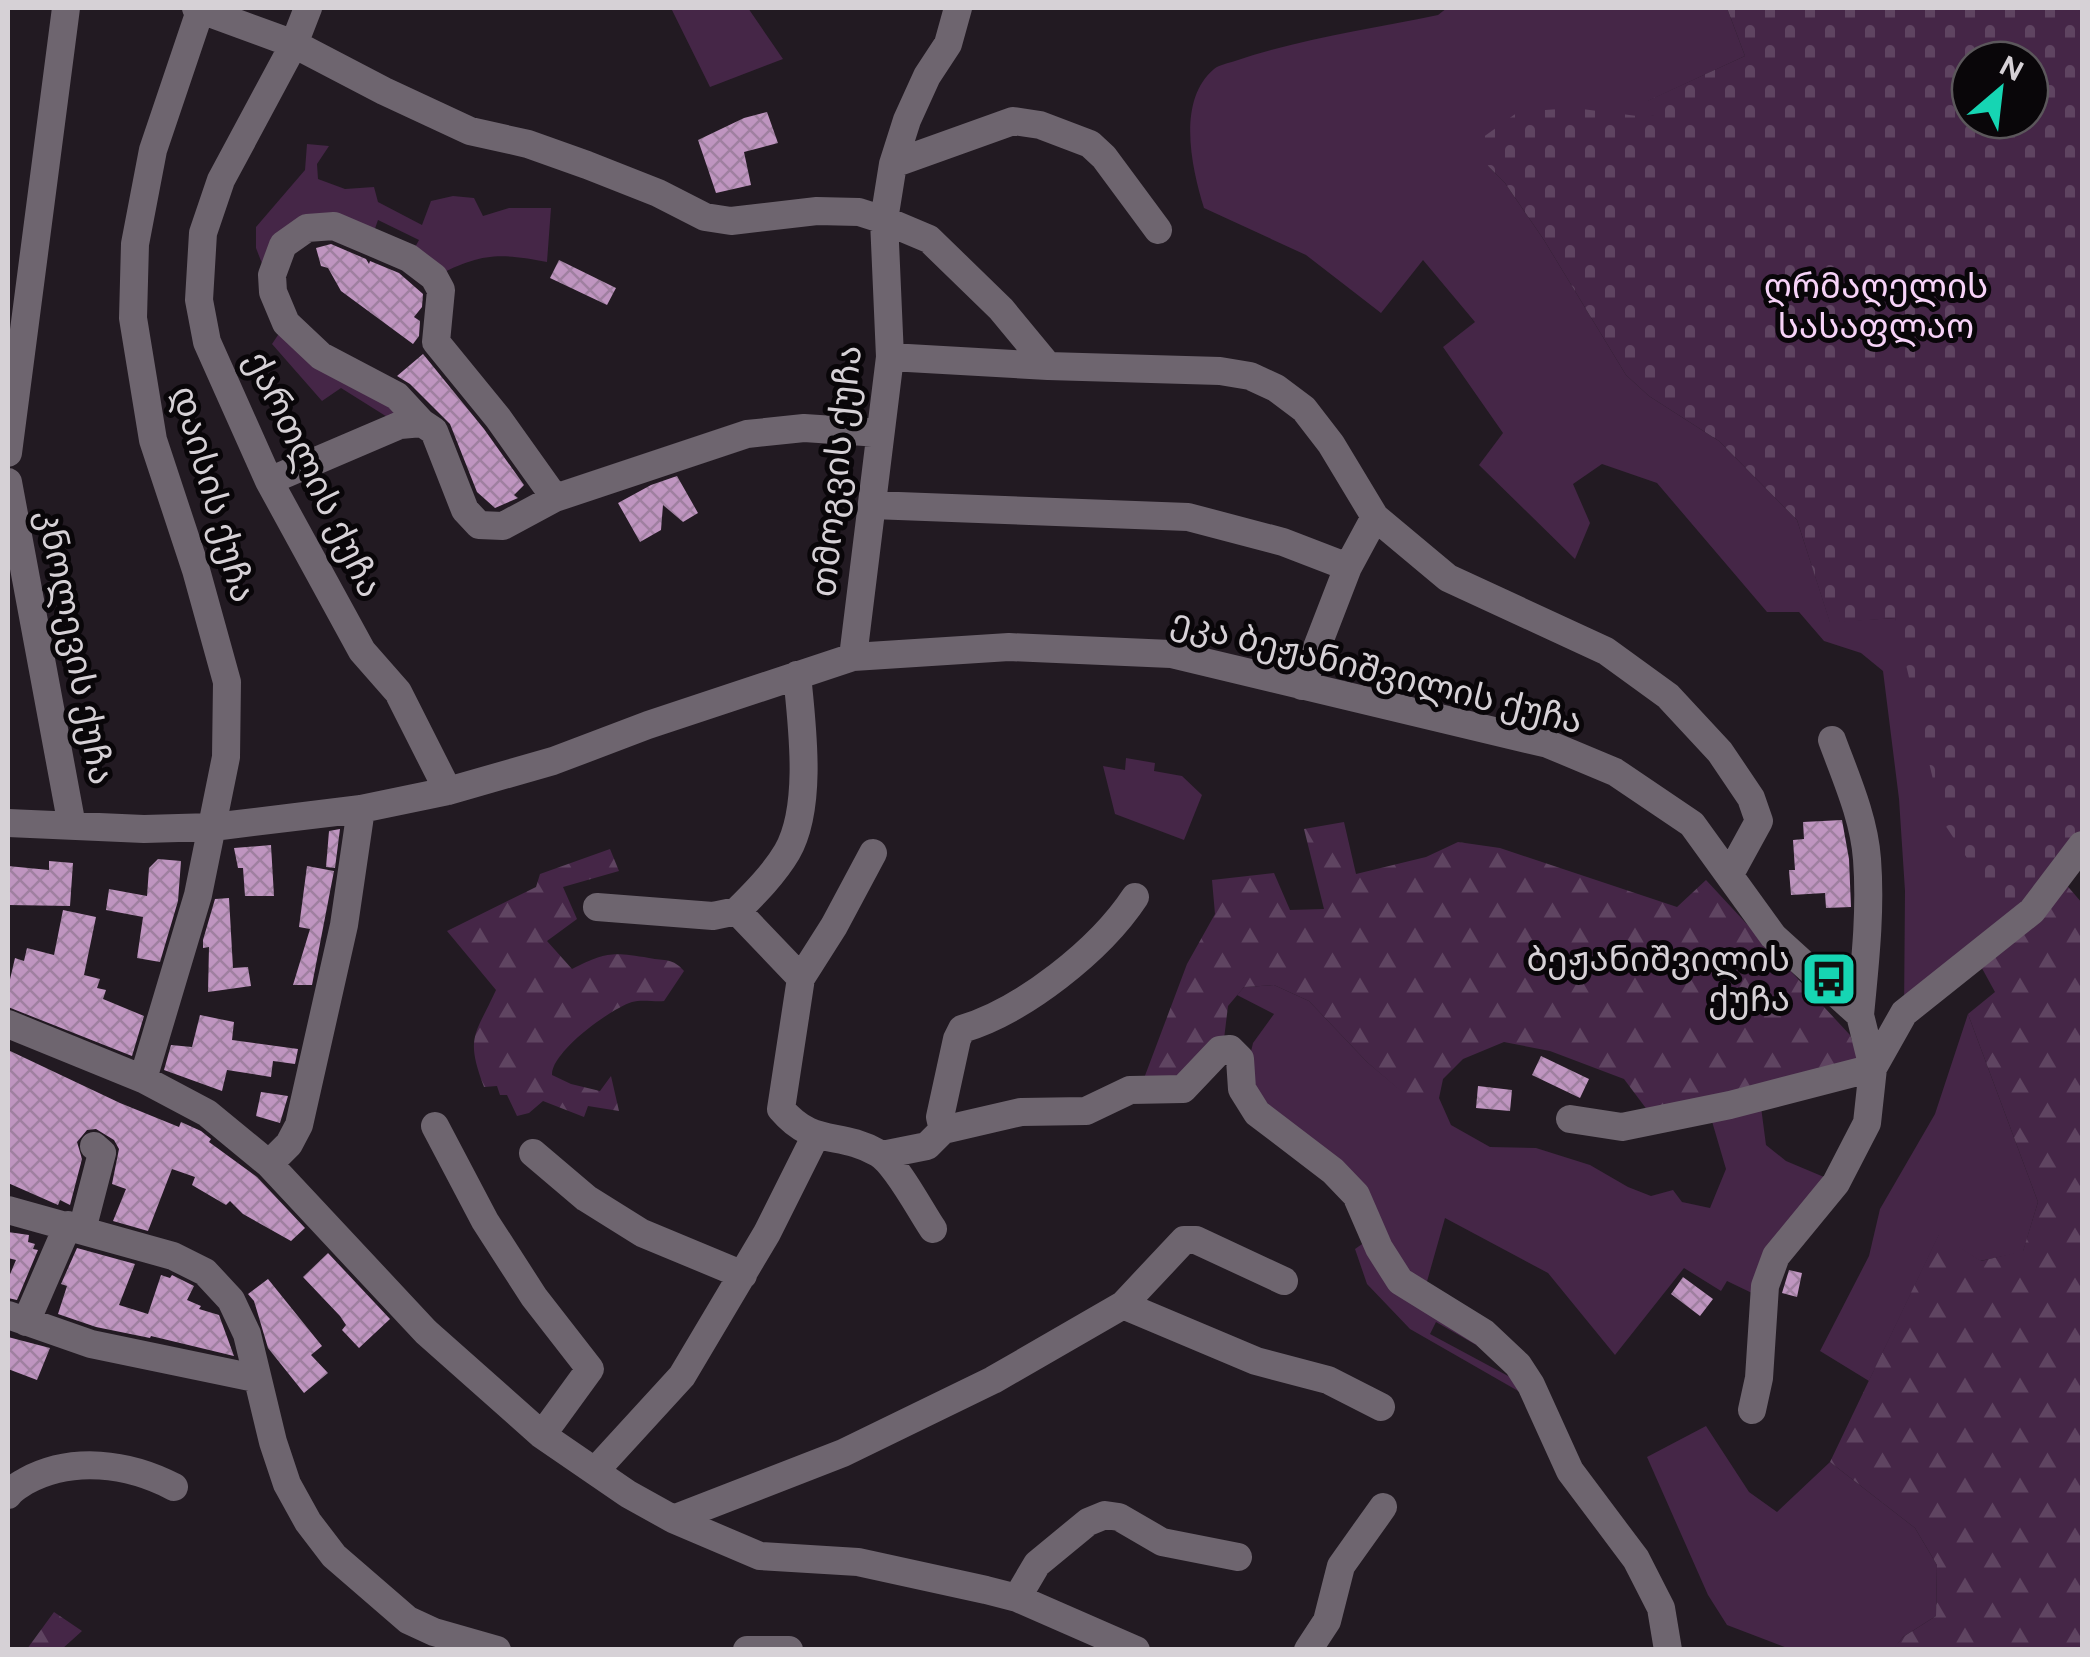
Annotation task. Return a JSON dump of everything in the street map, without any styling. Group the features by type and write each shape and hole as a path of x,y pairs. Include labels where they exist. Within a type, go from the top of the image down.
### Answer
{"street":[{"path":"8,453 66,8"},
{"path":"199,8 294,44 384,92 470,131 528,144 587,164 705,217 731,221 817,211 859,212 884,220 929,239 1001,309 1048,366"},
{"name":"დაისის ქუჩა","path":"144,1078 198,895 226,756 228,682 153,440 133,318 135,244 146,182 199,8"},
{"name":"ქართლის ქუჩა","path":"308,8 294,44 220,180 204,233 200,300 207,342 269,481 362,651 398,692 448,791"},
{"name":"თმოგვის ქუჩა","path":"853,657 890,357 884,220 893,164 926,76 948,44 958,8"},
{"path":"893,164 1013,121 1040,126 1090,144 1121,178 1158,230"},
{"path":"555,498 498,418 436,342 440,290 434,276 410,258 334,226 307,228 283,245 272,275 273,292 286,322 321,356 397,396 434,431 464,510 479,525 503,526 555,498 747,434 804,428 880,432"},
{"path":"890,357 1220,371 1250,376 1276,388 1304,409 1331,444 1374,517 1448,578 1606,651 1668,696 1720,752 1755,809 1759,821 1730,874"},
{"path":"269,481 400,425 422,423"},
{"name":"კნოლევის ქუჩა","path":"8,482 72,826"},
{"path":"872,505 1188,517 1282,542 1348,567"},
{"path":"1302,686 1348,567 1374,517"},
{"name":"ეკა ბეჟანიშვილის ქუჩა","path":"8,823 213,828 361,809 448,791 553,761 853,657 1009,647 1171,654 1548,744 1615,772 1692,824 1774,936 1860,1015"},
{"path":"597,906 713,916 737,911 758,891 788,850 800,816 802,727 797,675"},
{"path":"1752,1410 1759,1378 1764,1286 1776,1256 1836,1182 1867,1123 1873,1068 1860,1015 1868,928 1867,856 1852,794 1832,740"},
{"path":"268,1164 289,1144 300,1125 344,925 361,809"},
{"path":"1570,1119 1622,1127 1730,1105 1873,1068 1904,1013 2032,911 2082,845"},
{"path":"873,852 801,978 781,1109 815,1137 845,1138 882,1155 934,1228"},
{"path":"942,1130 940,1117 956,1039 962,1029 1036,991 1079,961 1116,926 1135,898"},
{"path":"737,911 801,978"},
{"path":"1860,1015 1884,1018 1904,1013"},
{"path":"8,1024 144,1078 207,1112 268,1164 426,1332 542,1435 628,1494 674,1520 760,1556 858,1562 1016,1598 1136,1650"},
{"path":"882,1155 927,1146 942,1130 1022,1112 1086,1112 1130,1090 1183,1089 1220,1050 1230,1049 1240,1059 1242,1089 1257,1113 1333,1171 1356,1195 1378,1248 1400,1281 1484,1333 1518,1366 1531,1385 1570,1471 1636,1559 1661,1608 1668,1650"},
{"path":"435,1126 504,1252 590,1369 542,1435"},
{"path":"595,1471 682,1376 815,1137"},
{"path":"94,1146 102,1153 75,1228 17,1318 91,1344 256,1378"},
{"path":"533,1153 586,1198 642,1233 742,1274"},
{"path":"8,1210 173,1256 204,1272 231,1300 248,1334 256,1378 287,1484 308,1522 334,1556 408,1620 434,1632 497,1650"},
{"path":"674,1520 843,1453 994,1380 1123,1305 1184,1240 1196,1240 1284,1281"},
{"path":"1123,1305 1256,1362 1328,1380 1382,1406"},
{"path":"8,1496 12,1489 51,1467 128,1469 174,1488"},
{"path":"1308,1650 1327,1620 1341,1566 1383,1507"},
{"path":"1016,1598 1037,1564 1088,1522 1105,1514 1120,1517 1162,1542 1238,1557"},
{"path":"747,1650 788,1650"}],"green space":[{"path":"671,8 748,8 783,59 710,87"},
{"path":"1447,8 1727,8 1745,56 1648,101 1655,115 1488,166 1505,183 1544,240 1626,375 1649,396 1719,441 1797,520 1830,622 1895,618 2032,911 1904,1013 1905,891 1899,799 1883,671 1861,653 1824,641 1799,612 1767,612 1657,483 1602,464 1573,484 1590,523 1575,559 1479,465 1503,433 1443,347 1475,322 1423,260 1381,313 1306,255 1204,208 1192,155 1191,117 1202,83 1214,69 1285,46 1438,15"},
{"name":"ღრმაღელის სასაფლაო","path":"1727,8 2082,8 2082,845 2032,911 1991,894 1943,822 1895,618 1830,623 1797,520 1719,441 1649,396 1626,375 1544,240 1505,183 1488,166 1482,138 1518,112 1574,108 1645,117 1654,115 1647,101 1745,56"},
{"path":"307,144 329,146 317,164 318,179 345,189 374,187 378,202 422,225 431,201 453,196 474,198 483,216 509,208 551,208 547,262 489,257 434,277 409,258 419,240 378,220 371,240 307,228 273,292 256,248 256,227 305,170"},
{"path":"286,323 397,396 400,425 341,388 322,401 272,344"},
{"path":"1126,758 1155,763 1154,771 1182,776 1202,795 1184,840 1115,814 1103,766 1125,770"},
{"path":"1344,822 1356,874 1426,857 1458,842 1500,848 1677,907 1706,880 1850,1035 1861,1063 1651,1115 1624,1079 1550,1051 1504,1042 1463,1059 1443,1079 1439,1098 1410,1099 1367,1062 1309,1001 1274,985 1244,987 1228,1006 1224,1039 1182,1086 1143,1081 1187,964 1215,914 1212,880 1274,873 1290,910 1324,909 1304,829"},
{"path":"610,849 619,871 563,887 577,919 547,941 572,969 617,954 668,961 684,971 664,1001 636,1001 610,1013 583,1032 554,1066 552,1075 600,1091 611,1076 619,1111 588,1106 584,1117 543,1101 529,1113 517,1116 507,1095 500,1095 497,1086 484,1087 475,1057 478,1027 496,990 447,931 536,887 540,874"},
{"path":"2064,882 2082,903 2082,1649 1893,1649 1903,1637 1936,1616 1937,1565 1915,1528 1830,1462 1939,1234 1981,1261 2023,1251 2038,1202 1968,1014 1995,992 1978,961"},
{"path":"1274,985 1309,1001 1367,1062 1410,1098 1439,1098 1451,1125 1490,1147 1536,1148 1590,1165 1651,1196 1673,1190 1682,1202 1710,1208 1726,1169 1711,1118 1761,1107 1766,1145 1786,1161 1824,1177 1754,1294 1727,1281 1721,1291 1684,1268 1615,1355 1548,1273 1445,1218 1426,1285 1407,1270 1299,1136 1254,1090 1248,1064 1253,1043 1274,1014 1237,995 1244,987"},
{"path":"1968,1014 2038,1202 2023,1252 1980,1261 1939,1235 1869,1381 1820,1351 1869,1256 1880,1209 1935,1114"},
{"path":"1365,1242 1504,1361 1436,1322 1430,1334 1510,1377 1532,1399 1410,1329 1367,1284 1355,1249"},
{"path":"1706,1426 1749,1492 1777,1512 1830,1462 1915,1528 1937,1565 1936,1616 1903,1637 1893,1650 1790,1649 1727,1625 1708,1595 1647,1457"},
{"path":"54,1612 82,1631 62,1649 27,1649"}],"building":[{"path":"767,112 778,143 744,152 751,185 716,193 698,140 744,118"},
{"path":"331,244 366,259 369,264 370,261 399,273 423,294 422,307 414,317 420,321 419,336 413,344 341,291 328,268 321,266 316,248"},
{"path":"559,260 616,288 607,305 550,278"},
{"path":"423,354 524,485 514,495 518,498 495,508 477,492 450,424 397,376"},
{"path":"677,476 698,513 683,522 663,505 661,530 640,542 618,503"},
{"path":"1842,820 1851,907 1826,908 1825,893 1791,895 1789,870 1795,870 1793,840 1804,839 1803,822"},
{"path":"340,829 335,868 326,867 329,831"},
{"path":"271,845 274,896 245,896 243,868 238,868 234,848"},
{"path":"158,859 181,861 178,901 160,962 137,958 143,917 106,910 109,889 147,896 149,868"},
{"path":"49,861 73,863 70,906 8,905 8,866 49,870"},
{"path":"307,866 334,871 312,985 293,985 310,929 299,927"},
{"path":"229,898 233,968 248,967 251,986 208,992 209,947 203,948 203,940 215,899"},
{"path":"63,910 96,917 84,975 100,979 97,988 106,990 103,999 144,1016 132,1056 8,1007 15,958 24,961 27,948 54,955"},
{"path":"200,1015 234,1022 232,1040 298,1049 295,1064 273,1061 271,1077 227,1070 222,1091 164,1070 171,1045 192,1047"},
{"path":"8,1050 120,1103 179,1127 181,1122 201,1131 211,1139 209,1142 257,1177 305,1228 291,1241 243,1214 230,1201 226,1205 192,1185 195,1177 172,1169 148,1231 113,1221 126,1189 112,1184 119,1149 114,1140 96,1129 87,1130 77,1142 82,1159 70,1205 60,1200 58,1205 8,1183"},
{"path":"1541,1056 1589,1079 1580,1098 1532,1075"},
{"path":"1478,1086 1512,1090 1510,1111 1476,1108"},
{"path":"261,1092 288,1096 280,1123 256,1116"},
{"path":"8,1232 29,1235 28,1242 38,1250 17,1300 8,1298 8,1279 16,1260 8,1258"},
{"path":"77,1248 135,1264 119,1305 148,1314 161,1275 172,1275 194,1286 187,1300 201,1306 199,1309 219,1315 234,1356 96,1327 58,1314 67,1286 61,1284"},
{"path":"328,1253 390,1319 359,1348 342,1330 346,1325 340,1316 303,1277"},
{"path":"1789,1270 1802,1273 1797,1297 1782,1293"},
{"path":"1683,1277 1713,1299 1700,1316 1671,1294"},
{"path":"268,1279 322,1346 311,1355 328,1373 304,1393 268,1348 254,1301 248,1294"},
{"path":"8,1337 50,1348 37,1380 8,1369"}],"place":[{"name":"ბეჟანიშვილის ქუჩა","path":"1829,979"}]}
